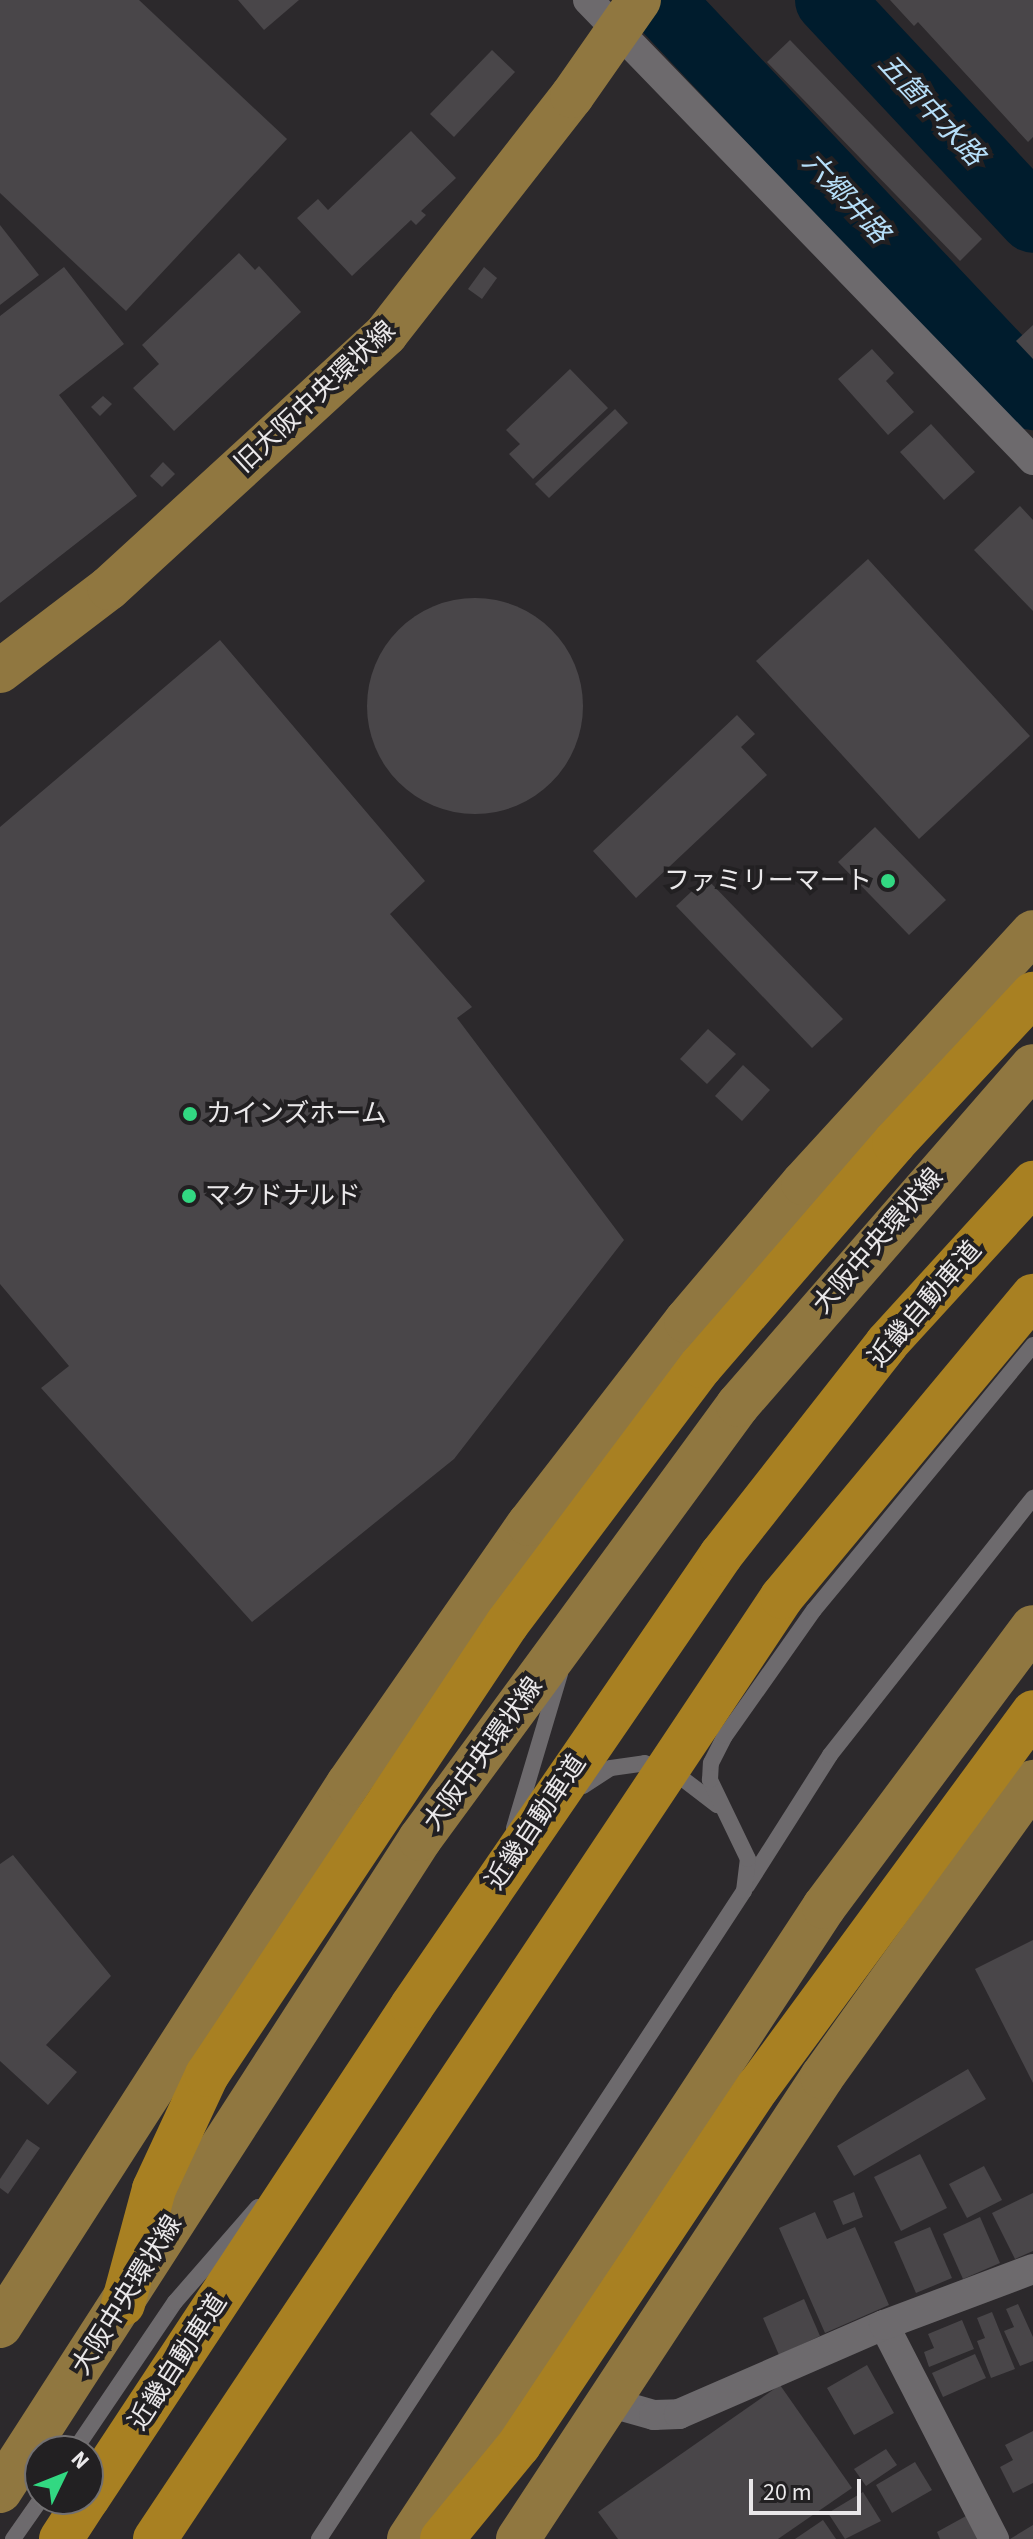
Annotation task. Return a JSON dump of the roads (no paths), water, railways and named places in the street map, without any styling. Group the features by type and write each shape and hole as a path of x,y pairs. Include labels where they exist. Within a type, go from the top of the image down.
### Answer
{"highway":[{"path":"123,2304 154,2189 207,2075 507,1624 701,1366 894,1143 1033,994"},
{"name":"近畿自動車道","path":"104,2474 473,1914 721,1555 887,1343 1033,1183"},
{"path":"155,2539 782,1597 1033,1296"},
{"path":"442,2539 519,2445 758,2087 916,1866 1033,1712"},
{"name":"近畿自動車道","path":"61,2539 77,2515"}],"main road":[{"name":"旧大阪中央環状線","path":"0,671 109,588 386,334 630,14"},
{"path":"0,2326 348,1784 529,1524 686,1321 803,1183 1033,932"},
{"name":"大阪中央環状線","path":"0,2491 123,2304 276,2055 411,1852 738,1405 1033,1066"},
{"path":"409,2539 801,1942 1033,1627"},
{"path":"518,2539 892,1973 1033,1782"}],"street":[{"path":"588,0 630,14 1033,460"},
{"path":"608,2402 654,2415 679,2414 884,2325 1033,2269"},
{"path":"884,2325 994,2539"}],"lane":[{"path":"988,1260 1033,1210"},
{"path":"744,1891 748,1859 720,1807 710,1780 711,1763 740,1712 879,1528 1033,1345"},
{"path":"752,1546 851,1419"},
{"path":"319,2539 830,1755 1033,1498"},
{"path":"82,2539 568,1801 727,1580"},
{"path":"487,1922 573,1630"},
{"path":"568,1801 597,1773 629,1762 664,1770 720,1807"},
{"path":"85,2435 175,2302 224,2241 264,2201 341,2146"},
{"path":"13,2539 30,2515"}],"waterway":[{"name":"六郷井路","path":"659,0 1033,396"},
{"name":"五箇中水路","path":"829,0 1033,219"}],"place":[{"name":"ファミリーマート","path":"888,881"},
{"name":"カインズホーム","path":"190,1114"},
{"name":"マクドナルド","path":"189,1196"}]}
